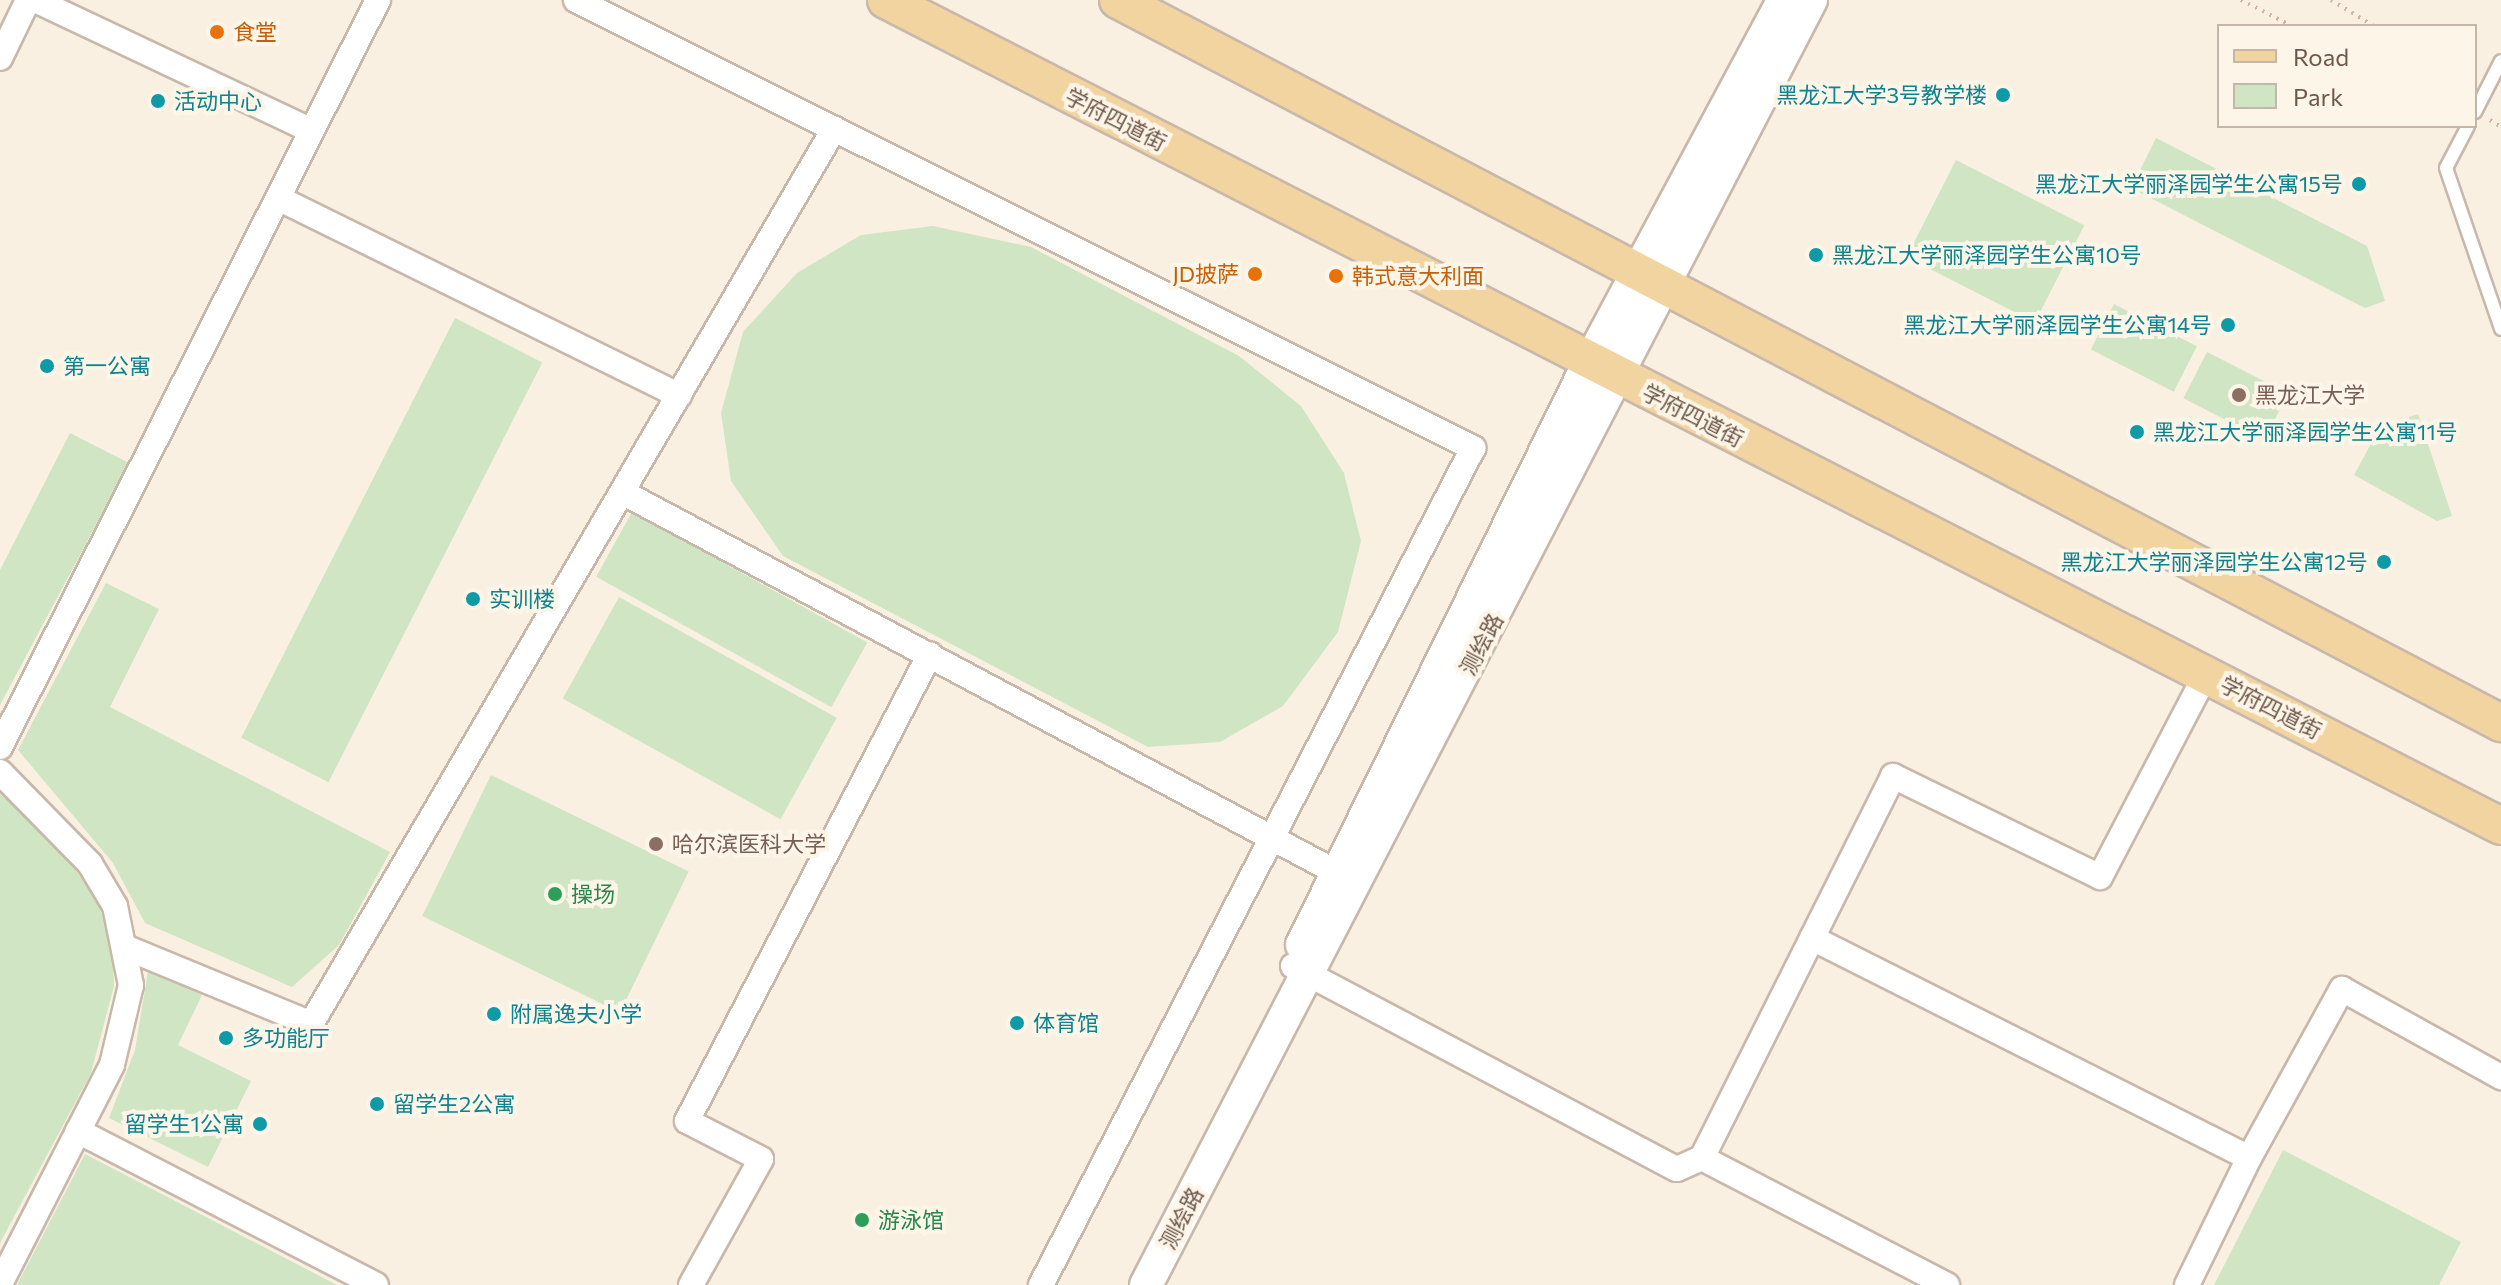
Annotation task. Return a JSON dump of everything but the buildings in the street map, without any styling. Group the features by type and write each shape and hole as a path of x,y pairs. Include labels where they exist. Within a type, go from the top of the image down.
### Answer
{"main road":[{"name":"学府四道街","path":"886,0 1604,370 2501,826"},
{"path":"1118,0 1651,282 2501,723"},
{"name":"测绘路","path":"1651,282 1784,0"},
{"name":"测绘路","path":"1130,1285 1301,970 1334,871 1651,282 1811,0"},
{"name":"测绘路","path":"1146,1285 1604,370"}],"street":[{"path":"0,58 28,0"},
{"path":"35,0 312,131"},
{"path":"0,747 378,0"},
{"path":"576,0 1473,448 1041,1285"},
{"path":"127,948 311,1024 834,129"},
{"path":"278,198 679,395"},
{"path":"622,492 1274,834 1334,871"},
{"path":"691,1285 761,1159 687,1121 930,654"},
{"path":"1301,970 1677,1169 1702,1158 1893,776 2100,877 2206,674"},
{"path":"0,772 90,864 115,906 127,948 126,1024 78,1131 0,1284"},
{"path":"1812,938 2249,1158"},
{"path":"2187,1285 2249,1158 2342,989 2501,1077"},
{"path":"78,1131 376,1285"},
{"path":"1702,1158 1947,1285"}],"lane":[{"path":"2477,108 2501,61"},
{"path":"2467,128 2446,168 2501,329"}],"path":[{"path":"2241,0 2288,24"},
{"path":"2331,0 2371,24"}],"green space":[{"path":"2156,138 2367,246 2385,301 2365,308 2131,188"},
{"path":"1956,160 2084,225 2035,322 1907,257"},
{"path":"933,226 1031,247 1239,356 1301,406 1344,473 1361,541 1338,632 1283,706 1220,742 1148,747 783,556 731,481 721,413 743,332 797,273 861,235"},
{"path":"2114,304 2197,346 2174,392 2091,349"},
{"path":"455,318 542,362 328,782 241,738"},
{"path":"2207,352 2288,393 2264,440 2183,398"},
{"path":"2418,414 2452,516 2437,521 2354,475 2380,427"},
{"path":"70,433 129,463 0,705 0,570"},
{"path":"632,512 867,642 831,707 596,577"},
{"path":"106,583 159,609 110,707 390,852 339,945 292,987 145,923 113,863 18,750"},
{"path":"619,597 837,718 781,819 563,698"},
{"name":"操场","path":"491,775 689,871 620,1013 422,916"},
{"path":"0,794 56,841 97,902 112,940 114,986 91,1073 0,1243"},
{"path":"148,971 202,995 178,1045 251,1081 208,1167 109,1118 135,1050"},
{"path":"2283,1150 2461,1242 2439,1285 2214,1285"},
{"path":"85,1154 337,1285 17,1285"}],"place":[{"name":"食堂","path":"217,32"},
{"name":"黑龙江大学3号教学楼","path":"2003,95"},
{"name":"活动中心","path":"158,101"},
{"name":"黑龙江大学丽泽园学生公寓15号","path":"2359,184"},
{"name":"黑龙江大学丽泽园学生公寓10号","path":"1816,255"},
{"name":"JD披萨","path":"1255,274"},
{"name":"韩式意大利面","path":"1336,276"},
{"name":"黑龙江大学丽泽园学生公寓14号","path":"2228,325"},
{"name":"第一公寓","path":"47,366"},
{"name":"黑龙江大学","path":"2239,395"},
{"name":"黑龙江大学丽泽园学生公寓11号","path":"2137,432"},
{"name":"黑龙江大学丽泽园学生公寓12号","path":"2384,562"},
{"name":"实训楼","path":"473,599"},
{"name":"哈尔滨医科大学","path":"656,844"},
{"name":"操场","path":"555,894"},
{"name":"附属逸夫小学","path":"494,1014"},
{"name":"体育馆","path":"1017,1023"},
{"name":"多功能厅","path":"226,1038"},
{"name":"留学生2公寓","path":"377,1104"},
{"name":"留学生1公寓","path":"260,1124"},
{"name":"游泳馆","path":"862,1220"}]}
